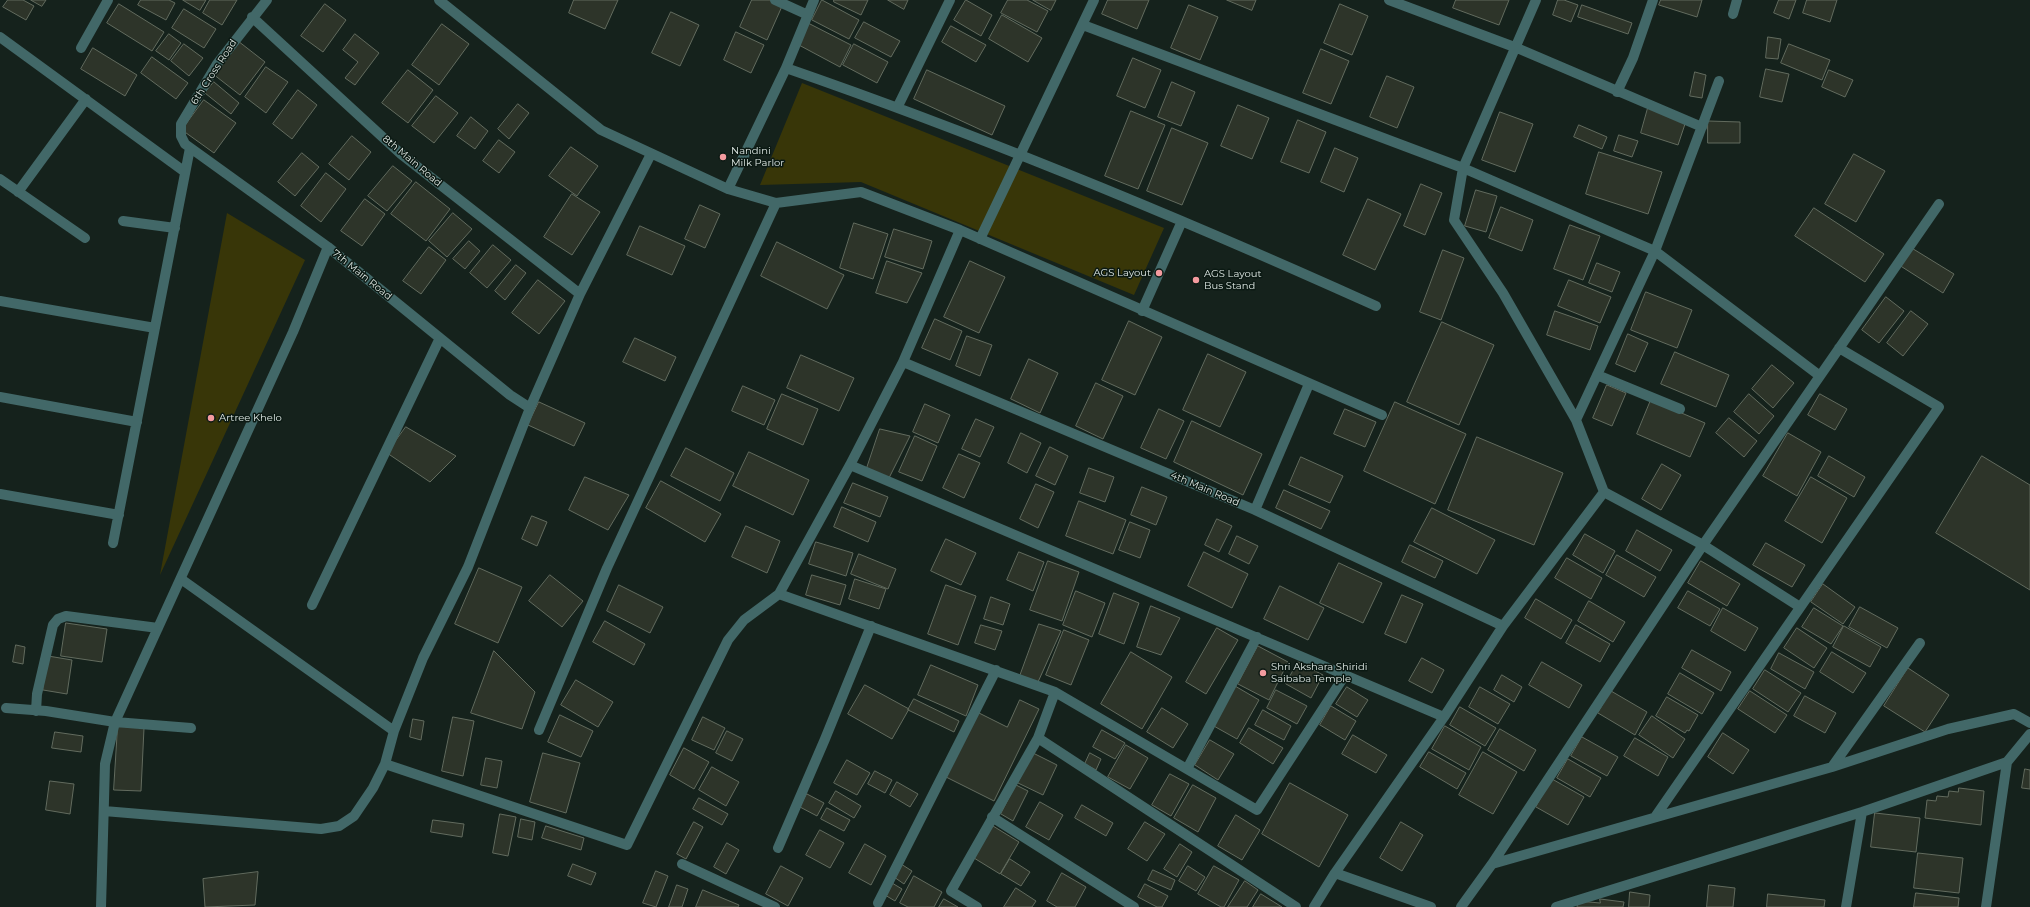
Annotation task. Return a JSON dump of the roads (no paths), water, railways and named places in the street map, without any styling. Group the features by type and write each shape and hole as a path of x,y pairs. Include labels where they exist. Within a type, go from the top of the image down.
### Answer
{"street":[{"path":"81,48 108,0"},
{"path":"439,0 600,130 728,190 776,203 861,192 960,230 1382,415"},
{"path":"775,0 808,15"},
{"path":"728,190 786,68 814,0"},
{"path":"898,106 950,0"},
{"path":"980,239 1019,155 1083,26 1094,0"},
{"path":"1389,0 1517,48 1702,127"},
{"path":"1536,0 1517,48 1463,168 1454,220 1503,293 1576,420 1604,492 1703,545 1800,607"},
{"path":"1617,92 1633,58 1653,0"},
{"path":"1733,14 1737,0"},
{"name":"6th Cross Road","path":"190,148 185,144 180,136 181,124 217,64 264,1"},
{"name":"8th Main Road","path":"252,17 401,154 580,294"},
{"path":"1083,26 1463,168 1655,251 1820,376"},
{"path":"0,37 185,172"},
{"path":"786,68 898,106 1182,221 1376,306"},
{"path":"1576,420 1655,251 1719,81"},
{"path":"18,192 86,99"},
{"path":"114,542 190,148"},
{"name":"7th Main Road","path":"190,148 328,247 510,395 530,408"},
{"path":"104,811 321,830 339,826 354,816 373,788 385,764 394,731 423,658 468,567 530,408 580,294 651,154"},
{"path":"0,180 85,238"},
{"path":"539,730 607,568 776,203"},
{"path":"1461,907 1492,864 1703,545 1939,204"},
{"path":"122,221 175,228"},
{"path":"1142,311 1182,221"},
{"path":"385,764 627,845 728,640 744,620 780,594 850,465 903,362 960,230"},
{"path":"101,907 105,764 115,722 293,332 328,247"},
{"path":"0,301 155,328"},
{"path":"312,606 440,338"},
{"path":"1655,817 1939,407 1840,348"},
{"name":"4th Main Road","path":"903,362 1255,510 1503,626"},
{"path":"1597,375 1680,409"},
{"path":"1255,510 1309,384"},
{"path":"0,397 137,422"},
{"path":"850,465 1444,717"},
{"path":"1314,907 1335,873 1444,717 1503,626 1604,492"},
{"path":"0,494 119,516"},
{"path":"181,579 394,731"},
{"path":"780,594 1055,692 1257,810 1345,675"},
{"path":"36,711 38,694 53,625 58,619 66,616 158,628"},
{"path":"778,848 825,739 871,626"},
{"path":"1187,769 1257,637"},
{"path":"1832,767 1920,643"},
{"path":"878,903 996,670"},
{"path":"976,907 951,891 1038,738 1055,692"},
{"path":"6,708 115,722 192,728"},
{"path":"1492,864 1832,767 1948,729 2014,714 2030,722"},
{"path":"1986,907 2007,762 2030,734"},
{"path":"1038,738 1296,907"},
{"path":"1557,907 1862,812 2007,762"},
{"path":"1846,907 1862,812"},
{"path":"992,817 1134,907"},
{"path":"682,864 775,907"},
{"path":"1335,873 1432,907"}],"place":[{"name":"Nandini Milk Parlor","path":"723,157"},
{"name":"AGS Layout","path":"1159,273"},
{"name":"AGS Layout Bus Stand","path":"1196,280"},
{"name":"Artree Khelo","path":"211,418"},
{"name":"Shri Akshara Shiridi Saibaba Temple","path":"1263,673"}]}
